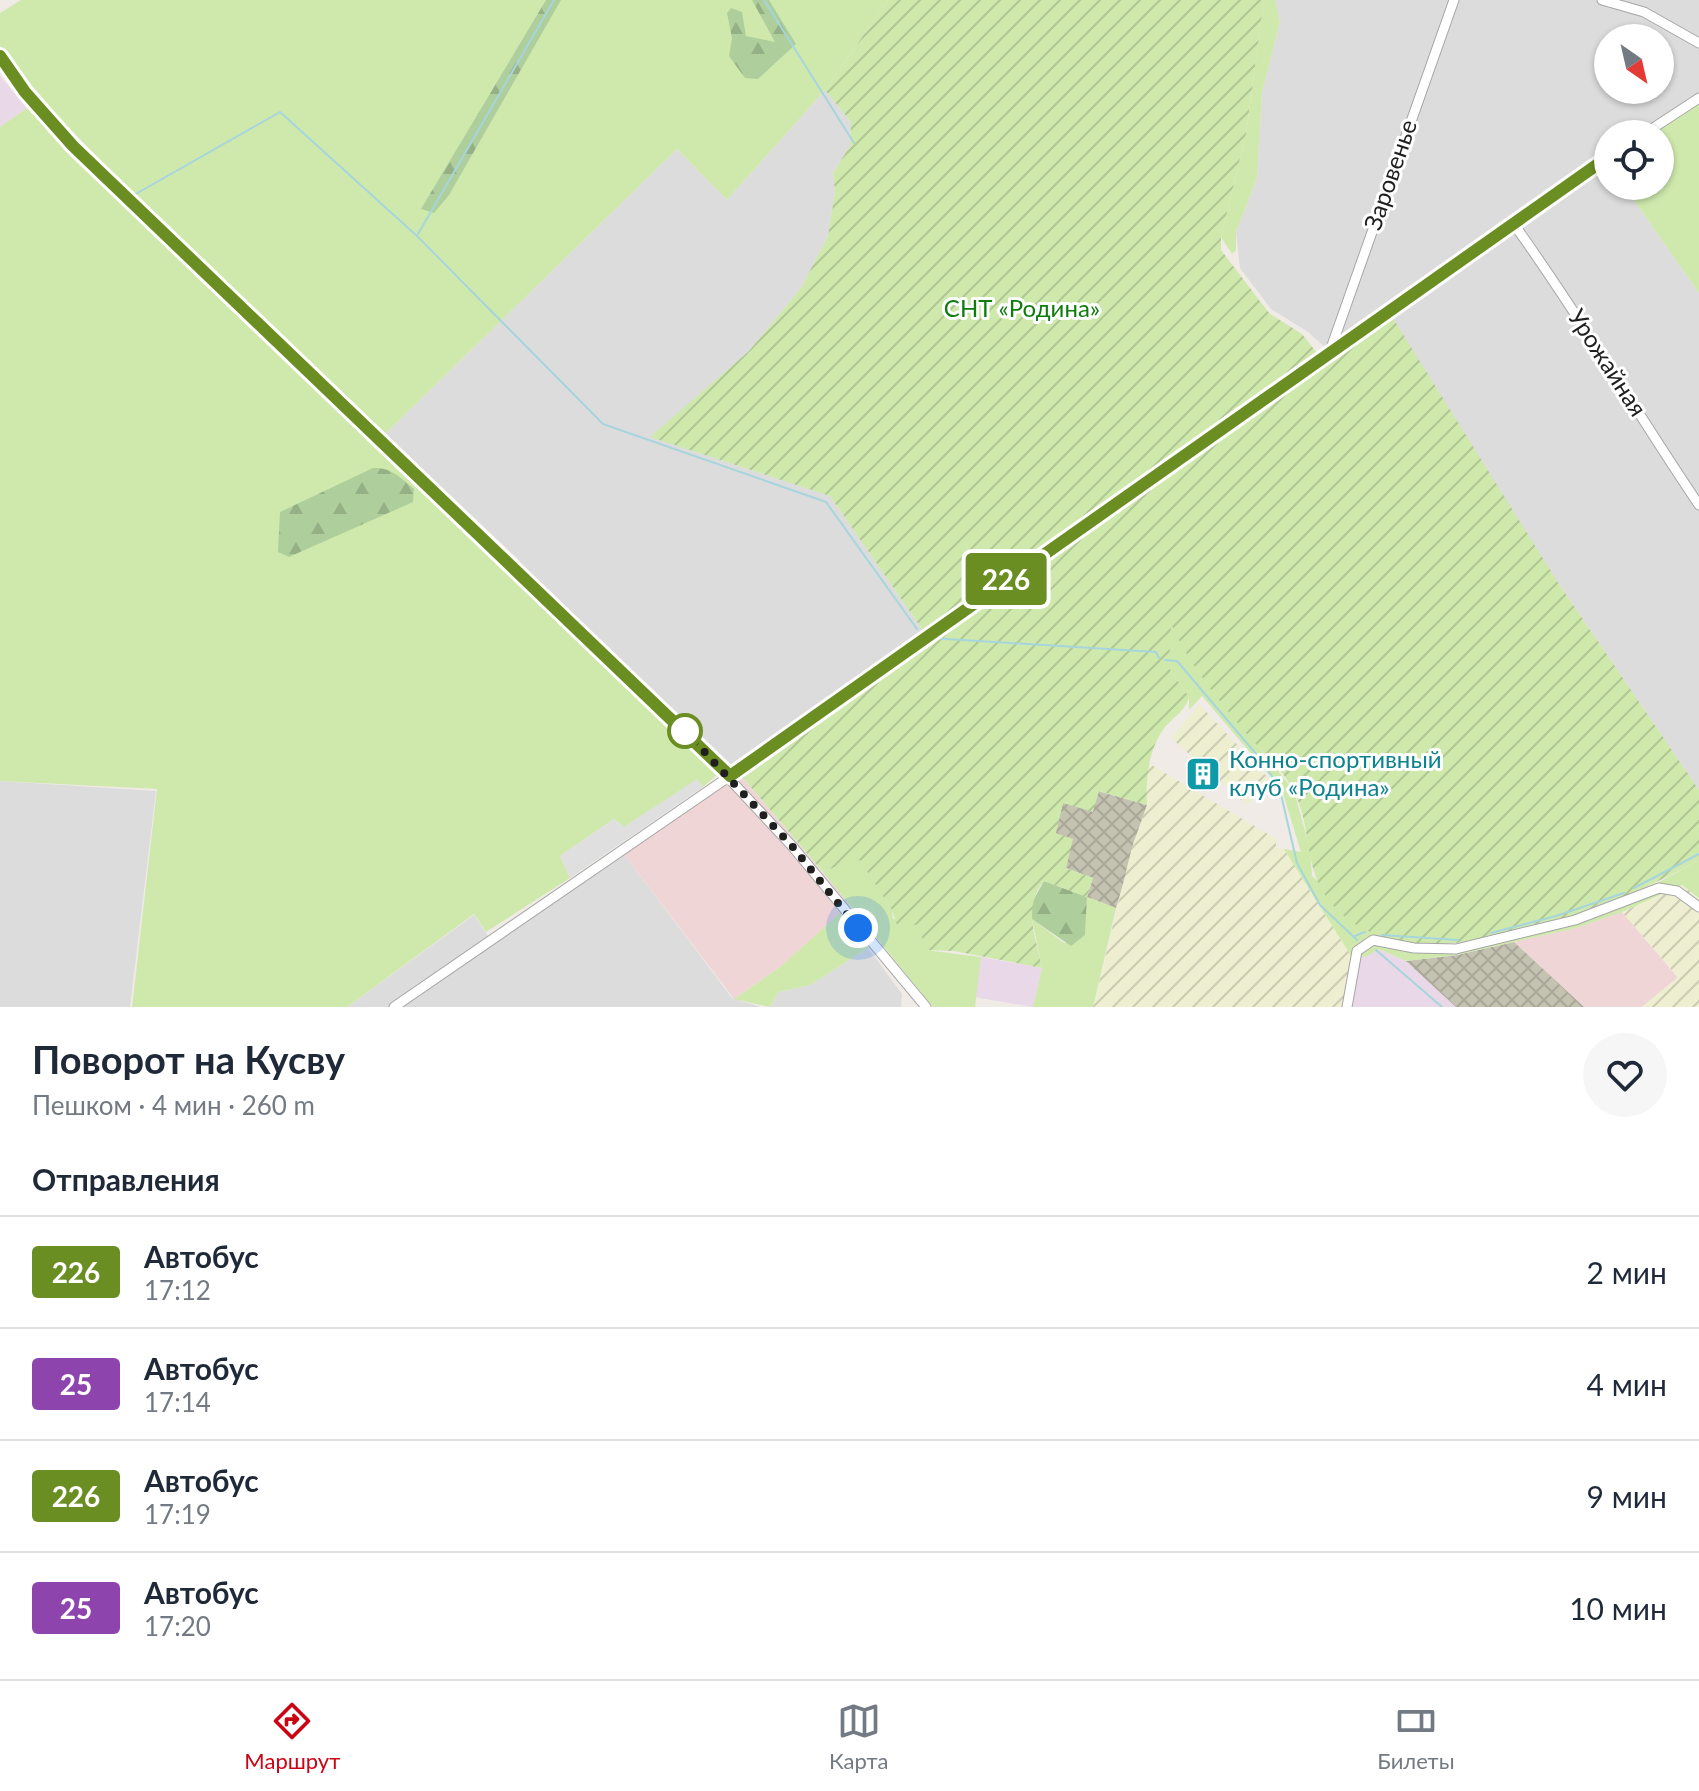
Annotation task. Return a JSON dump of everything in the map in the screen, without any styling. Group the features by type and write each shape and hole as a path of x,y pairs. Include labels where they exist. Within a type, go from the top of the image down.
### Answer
{"street":[{"name":"Заровенье","path":"1330,351 1454,0"},
{"path":"1602,0 1644,12 1699,43"},
{"path":"0,56 25,92 73,146 730,776 926,1007"},
{"path":"1665,120 1699,98"},
{"path":"394,1007 730,776 1594,167"},
{"name":"Урожайная","path":"1513,223 1555,282 1699,505"},
{"path":"1347,1007 1357,951 1373,940 1414,948 1456,949 1575,920 1659,888 1677,891 1699,907"}],"shaded area":[{"path":"1275,0 1699,0 1699,104 1674,121 1594,120 1594,200 1634,200 1699,293 1699,790 1557,581 1334,355 1308,332 1271,309 1240,268 1236,232 1257,178 1262,93 1280,22"},
{"path":"0,76 27,108 0,127"},
{"path":"825,90 851,122 850,146 833,173 835,192 828,236 801,288 749,351 651,437 830,496 924,632 718,774 514,574 520,561 385,434 677,149 727,200"},
{"path":"1199,704 1270,780 1247,805 1171,738"},
{"path":"1150,764 1276,839 1276,847 1284,849 1353,959 1346,1007 1093,1007 1132,847 1147,805 1145,777"},
{"path":"739,773 850,905 780,967 734,999 623,853"},
{"path":"697,779 703,787 570,878 560,856 614,819 624,827"},
{"path":"0,781 156,791 130,1007 0,1007"},
{"path":"1098,791 1147,805 1116,908 1087,897 1093,878 1066,868 1055,833 1063,803"},
{"path":"623,853 732,998 761,1007 347,1007 474,915 492,942"},
{"path":"1682,885 1699,898 1699,1007 1642,1007 1678,977 1622,912"},
{"path":"1622,912 1678,978 1642,1007 1584,1007 1514,942 1576,928"},
{"path":"1514,942 1584,1007 1456,1007 1406,961 1457,955"},
{"path":"868,948 902,994 901,1007 770,1007 779,992 810,985"},
{"path":"1379,949 1406,961 1456,1007 1346,1007 1353,959 1368,956"},
{"path":"981,957 1042,968 1033,1007 974,997"}],"green space":[{"path":"21,0 888,0 825,90 727,200 677,149 385,434 134,195 53,111 0,46 0,13"},
{"path":"546,0 561,0 449,195 434,213 421,209"},
{"path":"752,0 769,0 796,44 758,79 745,78 729,56 732,38 727,13 731,8 742,12 746,36 775,42"},
{"name":"СНТ «Родина»","path":"888,0 1264,0 1246,134 1221,237 1221,250 1269,313 1302,334 1317,353 924,632 830,496 650,437 749,351 801,288 828,236 835,192 833,173 850,146 851,122 825,90"},
{"path":"1264,0 1275,0 1280,22 1262,93 1257,178 1236,232 1236,250 1232,254 1221,237 1246,134"},
{"path":"1699,104 1699,293 1634,200 1674,200 1674,121"},
{"path":"27,108 718,774 703,787 697,780 624,827 614,819 560,856 570,878 486,932 474,914 347,1007 132,1007 157,789 0,781 0,127"},
{"path":"1391,315 1557,581 1699,790 1699,860 1617,900 1512,934 1459,943 1409,942 1365,930 1331,903 1322,889 1311,861 1304,819 1288,782 1205,681 1171,624 1169,668 1189,697 1188,702 1160,734 1152,753 1147,805 1099,791 1093,812 1063,803 1056,833 1073,839 1066,868 1093,878 1087,897 1044,881 1037,891 1032,923 1042,968 954,951 925,950 922,937 925,923 898,928 892,910 860,860 822,871 739,773"},
{"path":"373,468 390,471 405,481 414,489 413,502 289,557 278,552 280,512"},
{"path":"1170,622 1197,669 1294,791 1310,849 1312,876 1386,938 1453,946 1641,892 1699,860 1699,898 1682,885 1622,912 1576,928 1457,955 1406,961 1379,949 1368,956 1353,959 1284,849 1301,852 1282,790 1202,696 1189,710 1189,697 1169,668"},
{"path":"860,859 892,910 893,919 925,922 925,950 981,957 975,1007 933,1007 822,871"},
{"path":"1044,881 1087,897 1085,935 1071,946 1032,919 1030,906"},
{"path":"1087,897 1116,908 1093,1007 1033,1007 1042,968 1032,919 1064,943 1074,942 1085,935"},
{"path":"840,913 868,948 810,985 779,992 770,1007 734,999 780,967"}],"waterway":[{"path":"418,234 554,0"},
{"path":"764,0 854,143"},
{"path":"134,195 280,112 417,236 603,424 826,502 917,629"},
{"path":"930,638 1156,652 1159,658"},
{"path":"1165,660 1177,661 1257,755 1279,786 1297,863 1320,905 1357,940"},
{"path":"1634,888 1699,854"},
{"path":"1491,933 1556,916 1624,893"},
{"path":"1355,936 1365,932"},
{"path":"1382,935 1458,940"},
{"path":"1376,950 1442,1007"}],"bus line":[{"name":"226","path":"0,56 25,92 73,146 664,709 730,776 918,640 1594,167"}],"place":[{"name":"Конно-спортивный клуб «Родина»","path":"1203,774"}],"route":[{"path":"685,731 792,846 858,928"}]}
